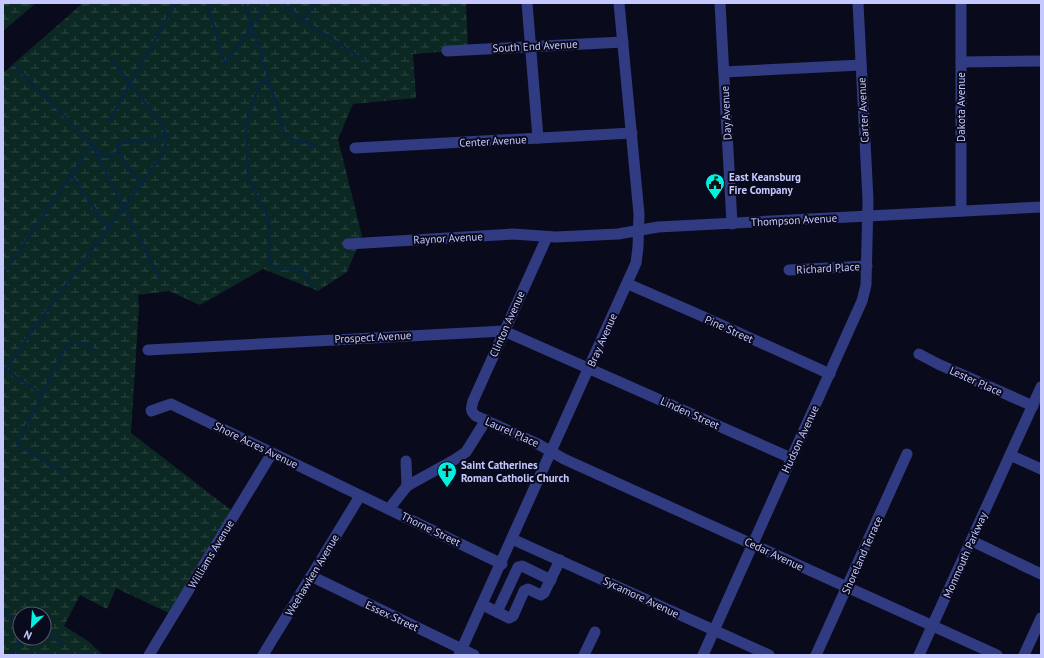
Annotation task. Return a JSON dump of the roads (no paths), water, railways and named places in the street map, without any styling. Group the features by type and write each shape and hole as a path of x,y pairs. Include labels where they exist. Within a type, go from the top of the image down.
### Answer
{"street":[{"path":"527,3 538,138"},
{"name":"Bray Avenue","path":"460,652 483,606 512,538 628,284 638,255 639,214 619,3"},
{"name":"Day Avenue","path":"720,3 732,224"},
{"name":"Carter Avenue","path":"858,3 868,216"},
{"name":"Dakota Avenue","path":"961,3 961,211"},
{"name":"South End Avenue","path":"447,51 623,42"},
{"path":"961,62 1041,61"},
{"path":"724,72 861,65"},
{"name":"Center Avenue","path":"355,148 632,133"},
{"name":"Thompson Avenue","path":"547,237 618,234 658,227 1041,207"},
{"name":"Hudson Avenue","path":"703,655 862,302 866,285 868,216"},
{"name":"Raynor Avenue","path":"348,244 513,234 547,237"},
{"name":"Clinton Avenue","path":"472,413 471,408 473,401 547,237"},
{"name":"Richard Place","path":"789,270 867,266"},
{"name":"Pine Street","path":"628,284 694,312 830,374"},
{"name":"Prospect Avenue","path":"148,350 504,331 590,368"},
{"name":"Lester Place","path":"919,354 1033,406"},
{"name":"Linden Street","path":"590,368 791,458"},
{"name":"Monmouth Parkway","path":"919,655 1041,387"},
{"name":"Shore Acres Avenue","path":"151,411 171,404 360,496"},
{"name":"Laurel Place","path":"472,413 552,452"},
{"path":"389,509 408,486 466,452 486,420"},
{"name":"Cedar Avenue","path":"552,452 752,545 996,655"},
{"name":"Williams Avenue","path":"149,655 272,453"},
{"name":"Shoreland Terrace","path":"816,655 907,454"},
{"path":"1010,455 1041,469"},
{"path":"406,461 408,486"},
{"name":"Thorne Street","path":"360,496 502,564"},
{"name":"Weehawken Avenue","path":"263,655 360,496"},
{"name":"Sycamore Avenue","path":"512,538 713,631 769,655"},
{"path":"972,541 1041,574"},
{"path":"483,606 509,618 513,616 524,591 528,589 542,595 544,593 560,560"},
{"path":"497,612 518,567 522,566 551,580"},
{"name":"Essex Street","path":"311,576 460,652 474,655"},
{"path":"1024,655 1041,618"},
{"path":"584,655 595,632"}],"waterway":[{"path":"109,121 176,3"},
{"path":"207,3 225,64 251,28 265,3"},
{"path":"245,3 251,28 263,54 261,63 267,71 268,81 260,82 246,124 247,166 249,177 256,195 268,217 269,259 272,265 279,269 296,269 303,272 313,286"},
{"path":"282,3 303,20 364,60"},
{"path":"303,20 315,3"},
{"path":"3,373 31,332 153,168 165,148 166,138 163,126 111,59"},
{"path":"14,64 103,156 106,157 118,152"},
{"path":"268,81 277,105 284,133 295,141 305,142 316,147"},
{"path":"141,185 118,152 117,144 167,137"},
{"path":"3,274 92,145 159,277"},
{"path":"71,175 108,228"},
{"path":"68,475 19,446 17,442 43,395 63,351 67,346 74,342 78,342 95,350"},
{"path":"3,368 43,395"},
{"path":"3,613 12,617"},
{"path":"52,637 62,644"},
{"path":"13,655 17,646"}],"place":[{"name":"East Keansburg Fire Company","path":"715,200"},
{"name":"Saint Catherines Roman Catholic Church","path":"447,488"}]}
